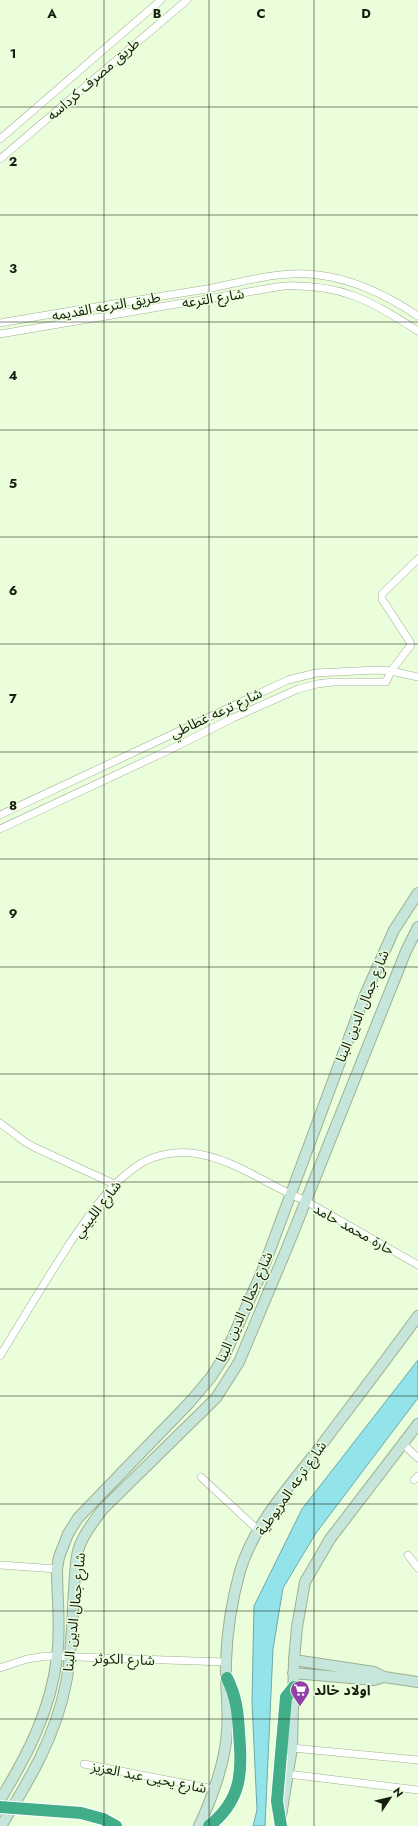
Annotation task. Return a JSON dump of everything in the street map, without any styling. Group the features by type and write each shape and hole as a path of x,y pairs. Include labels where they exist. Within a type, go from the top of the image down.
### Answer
{"highway":[{"path":"209,1826 222,1815 233,1799 239,1781 241,1761 237,1704 227,1678"},
{"path":"281,1826 277,1801 286,1697 294,1687"},
{"path":"0,1807 81,1813 103,1819 116,1826"}],"main road":[{"name":"شارع جمال الدين البنا","path":"0,1800 31,1747 41,1723 53,1680 57,1657 57,1569 59,1557 68,1534 78,1518 190,1402 217,1369 232,1342 261,1274 378,963 394,930 418,893"},
{"name":"شارع جمال الدين البنا","path":"1,1826 39,1763 58,1716 66,1683 75,1566 78,1550 92,1523 103,1509 216,1398 239,1362 306,1201 406,950 418,927"},
{"name":"شارع ترعه المريوطية","path":"200,1826 214,1789 225,1751 228,1729 226,1662 228,1634 240,1572 259,1532 280,1499 418,1316"},
{"path":"278,1826 292,1748 294,1660 297,1627 305,1582 330,1539 418,1424"},
{"path":"294,1660 374,1672 384,1677 418,1682"},
{"path":"293,1673 374,1680 384,1677"},
{"path":"53,1680 66,1683"}],"street":[{"name":"طريق مصرف كرداسه","path":"0,139 160,0"},
{"name":"طريق مصرف كرداسه","path":"0,160 187,0"},
{"name":"طريق الترعه القديمه","path":"0,323 209,288 271,276 296,274 319,275 362,286 394,301 418,316"},
{"name":"شارع الترعه","path":"0,334 283,286 298,285 329,288 348,293 374,304 418,331"},
{"path":"391,671 411,645 382,599 382,594 418,559"},
{"name":"شارع ترعه غطاطي","path":"0,815 288,680 316,673 391,671 418,677"},
{"name":"شارع ترعه غطاطي","path":"0,829 167,751 233,718 298,689 316,684 332,682 386,682 391,671"},
{"path":"0,1123 25,1142 36,1148 114,1184"},
{"name":"شارع اللبيني","path":"0,1356 49,1275 88,1217 114,1184 147,1160 164,1154 191,1153 239,1167 290,1195"},
{"name":"حارة محمد حامد","path":"290,1195 306,1201 418,1265"},
{"path":"403,1444 418,1458"},
{"path":"201,1476 259,1532"},
{"path":"408,1555 418,1568"},
{"path":"0,1565 57,1569"},
{"name":"شارع الكوثر","path":"0,1668 27,1659 57,1657 226,1662"},
{"path":"292,1748 418,1760"},
{"name":"شارع يحيى عبد العزيز","path":"84,1764 214,1789"},
{"path":"288,1774 418,1790"},
{"path":"282,1810 287,1826"}],"water":[{"path":"418,1360 418,1398 316,1533 283,1588 273,1649 265,1826 253,1826 257,1810 252,1702 254,1606 302,1509"}],"place":[{"name":"اولاد خالد","path":"300,1707"}]}
